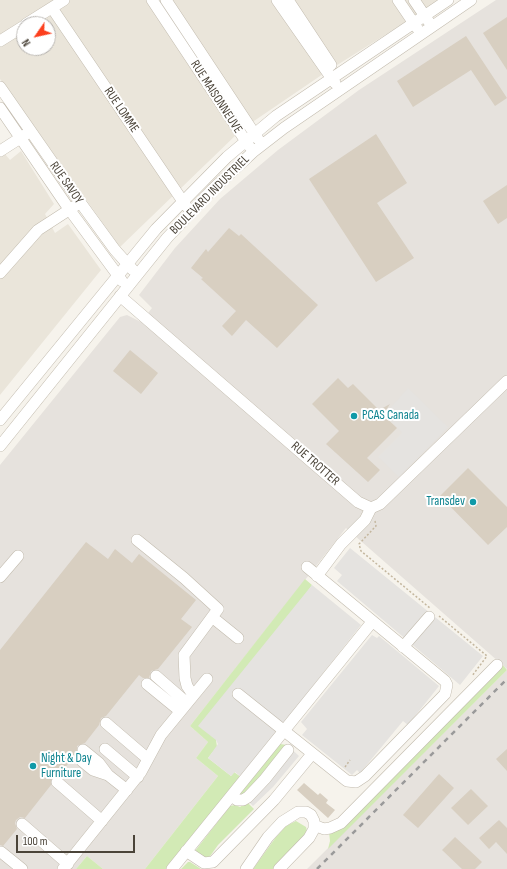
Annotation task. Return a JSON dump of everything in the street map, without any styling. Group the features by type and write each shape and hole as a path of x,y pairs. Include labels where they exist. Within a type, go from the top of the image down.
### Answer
{"street":[{"path":"39,16 64,0"},
{"name":"RUE MAISONNEUVE","path":"152,0 253,152"},
{"name":"RUE MAISONNEUVE","path":"166,0 262,145"},
{"path":"277,0 342,87"},
{"path":"288,0 334,76"},
{"path":"398,0 421,33"},
{"path":"414,0 432,26"},
{"name":"BOULEVARD INDUSTRIEL","path":"0,420 156,229 182,200 245,140 334,76 448,0"},
{"name":"BOULEVARD INDUSTRIEL","path":"0,446 137,274 190,211 262,145 342,87 471,0"},
{"name":"RUE LOMME","path":"52,8 190,211"},
{"path":"0,41 16,31"},
{"path":"180,43 190,36"},
{"name":"RUE SAVOY","path":"0,87 80,202 127,264 137,274"},
{"name":"RUE SAVOY","path":"0,108 68,210 117,276 128,287"},
{"path":"0,151 30,131"},
{"path":"0,273 38,230 80,202"},
{"name":"RUE TROTTER","path":"120,296 358,502 371,508"},
{"path":"317,576 341,544 365,520 371,508 380,504 507,381"},
{"path":"137,540 184,578 218,609 184,656 187,703"},
{"path":"0,577 18,556"},
{"path":"238,694 347,781 356,782 365,776 441,700 447,689 445,681 307,567"},
{"path":"212,616 238,638"},
{"path":"403,647 429,617"},
{"path":"172,869 372,622"},
{"path":"314,825 330,828 341,822 498,665"},
{"path":"156,676 187,703"},
{"path":"22,824 66,866 138,777 161,735 207,679"},
{"path":"147,684 187,703"},
{"path":"106,723 148,759"},
{"path":"105,749 138,777"},
{"path":"232,796 237,800 248,797 265,779 288,750"},
{"path":"186,851 204,863 213,862 274,800 312,754"},
{"path":"83,756 93,770 108,775 127,790"},
{"path":"57,782 102,820"},
{"path":"246,869 268,837 288,816 298,812 306,812 311,815 314,820 314,825 309,838 279,869"},
{"path":"0,852 22,869"}],"shaded area":[{"path":"0,0 147,0 237,134 120,247 0,79"},
{"path":"169,0 441,0 326,72 251,123"},
{"path":"496,0 507,0 507,669 346,528 190,726 208,742 196,758 218,776 145,869 103,869 87,856 76,869 0,869 0,465 120,317 127,315 141,322 152,308 139,295 175,248 220,199 278,150 359,90"},
{"path":"0,148 10,160 21,151 54,204 45,214 55,233 68,224 101,270 0,395"},
{"path":"408,388 448,427 399,477 378,457 402,433 385,414"},
{"path":"350,548 483,656 460,685 337,581 342,575 334,568"},
{"path":"312,585 361,625 241,777 235,772 231,776 208,758 218,744 216,740 198,726"},
{"path":"372,635 377,638 379,636 439,686 408,725 403,721 360,773 357,770 352,775 302,735 307,729 301,722"},
{"path":"507,670 507,869 307,869"},
{"path":"287,745 299,756 273,787 253,806 243,796"}],"green space":[{"path":"305,579 312,585 216,740 217,747 208,758 231,776 234,772 241,777 166,869 145,869 218,776 196,758 208,742 190,726"},
{"path":"502,664 507,670 328,849 330,841 329,832"},
{"path":"280,744 287,745 243,796 240,793"},
{"path":"247,802 254,809 218,845 208,859 195,851 230,806 235,805 240,807"},
{"path":"296,821 306,827 306,836 273,869 253,869 276,837 286,826"},
{"path":"87,856 103,869 76,869"},
{"path":"188,862 190,862 201,869 181,869"}],"building":[{"path":"507,17 507,70 483,33"},
{"path":"466,36 507,98 495,106 471,70 413,107 397,81"},
{"path":"376,134 407,183 377,203 414,258 376,282 309,179"},
{"path":"507,185 507,218 498,224 483,201"},
{"path":"229,228 239,236 241,234 318,305 277,348 246,320 232,336 222,326 236,311 191,268 206,249 208,252"},
{"path":"130,350 158,373 141,394 113,371"},
{"name":"PCAS Canada","path":"338,378 348,388 353,384 379,410 390,404 383,415 397,428 367,458 380,470 368,482 326,444 339,431 312,404"},
{"name":"Transdev","path":"468,468 507,507 507,527 488,545 440,496"},
{"name":"Night & Day Furniture","path":"86,542 108,559 115,549 132,563 139,554 196,600 181,619 192,627 158,669 151,671 149,678 143,678 139,675 106,716 101,718 99,725 85,743 77,746 77,753 59,775 51,778 51,785 25,818 20,817 16,820 15,823 17,829 3,846 0,845 0,650"},
{"path":"507,749 507,771 496,759"},
{"path":"439,774 454,788 418,828 403,815"},
{"path":"304,783 318,795 320,793 328,800 326,803 335,810 328,818 297,790"},
{"path":"471,789 488,806 468,825 451,808"},
{"path":"499,820 507,828 507,854 496,842 489,849 479,838"},
{"path":"455,837 482,862 475,869 462,869 442,850"}],"railway":[{"path":"317,869 507,679"}],"place":[{"name":"PCAS Canada","path":"354,416"},
{"name":"Transdev","path":"473,502"},
{"name":"Night & Day Furniture","path":"33,766"}]}
